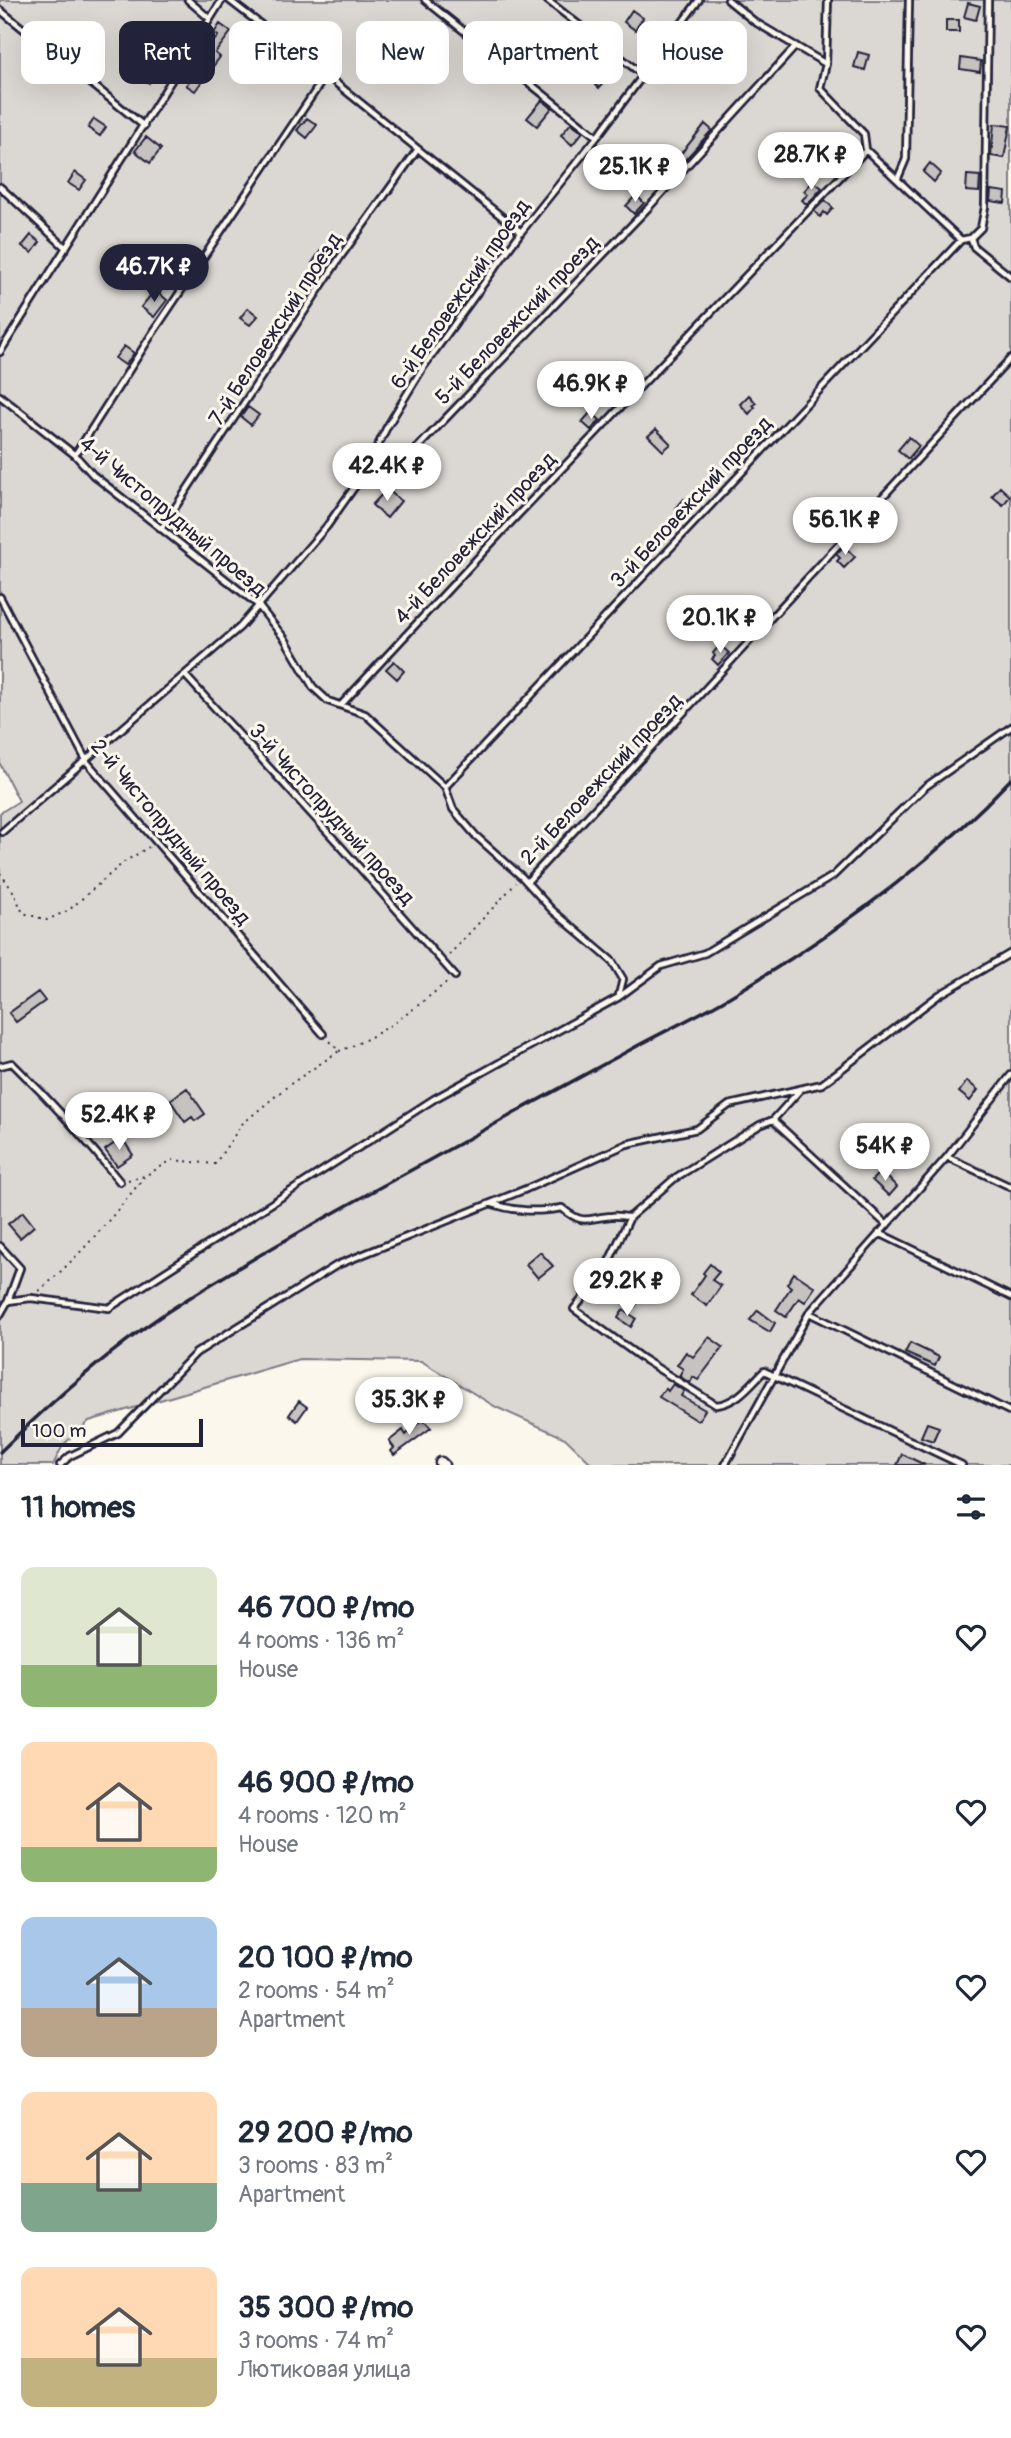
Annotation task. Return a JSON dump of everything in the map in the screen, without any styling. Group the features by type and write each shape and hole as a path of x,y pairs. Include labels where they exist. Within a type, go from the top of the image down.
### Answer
{"lane":[{"path":"188,0 211,19"},
{"path":"0,352 222,0"},
{"path":"229,0 256,21"},
{"path":"425,0 597,137"},
{"path":"547,0 637,70"},
{"name":"6-й Беловежский проезд","path":"683,21 699,0"},
{"path":"728,0 755,22 826,64"},
{"path":"828,0 826,64 820,89 864,134 866,150 961,240 971,238 981,228 985,207 988,0"},
{"path":"898,178 905,159 909,0"},
{"path":"0,10 144,126"},
{"name":"5-й Беловежский проезд","path":"365,472 396,470 650,206 796,46"},
{"name":"6-й Беловежский проезд","path":"2,832 87,762 240,627 257,604 327,526 365,472 387,428 424,366 521,232 637,83"},
{"path":"75,454 166,312 320,84"},
{"path":"337,84 521,232"},
{"name":"7-й Беловежский проезд","path":"161,529 341,256 418,149"},
{"name":"4-й Беловежский проезд","path":"341,705 512,521 866,150"},
{"path":"0,187 66,248"},
{"path":"971,238 974,247 1011,277"},
{"name":"3-й Беловежский проезд","path":"445,787 961,240"},
{"name":"2-й Беловежский проезд","path":"527,882 1011,358"},
{"name":"4-й Чистопрудный проезд","path":"0,396 75,454 93,475 257,604 285,639 313,687 328,701 365,715 445,787 453,809 468,827 522,877 552,910 612,961 623,979 619,997"},
{"name":"2-й Чистопрудный проезд","path":"0,597 87,762 323,1034"},
{"name":"3-й Чистопрудный проезд","path":"185,675 454,976"},
{"path":"8,1301 31,1298 109,1308 434,1098 619,997 661,966 705,953 833,876 925,787 1011,727"},
{"path":"60,1465 70,1456 118,1433 196,1353 337,1265 492,1203 627,1144 697,1129 729,1105 822,1084 939,995 1011,953"},
{"path":"0,1066 12,1063 79,1130 120,1182"},
{"path":"725,1465 809,1313 947,1157 1011,1076"},
{"path":"801,1089 773,1120 760,1125 675,1178 630,1217 603,1274 574,1309 643,1359 716,1405 725,1404 743,1393 764,1371 961,1465"},
{"path":"773,1120 887,1225"},
{"path":"947,1157 1011,1187"},
{"path":"492,1203 512,1210 540,1211 562,1208 572,1216 592,1221 611,1216 630,1217"},
{"path":"879,1233 1011,1297"},
{"path":"0,1246 19,1268 8,1301 0,1315"},
{"path":"809,1313 1011,1412"}],"path":[{"path":"0,873 13,891 23,914 47,920 69,910 124,862 156,842"},
{"path":"442,962 522,877"},
{"path":"120,1182 145,1176 172,1160 215,1164 242,1124 289,1085 339,1051 364,1042 398,1021 454,976"},
{"path":"323,1034 339,1051"},
{"path":"31,1298 71,1264 116,1214 145,1176"}],"shaded area":[{"path":"0,0 1011,0 1011,1465 593,1465 565,1438 496,1407 421,1361 299,1359 89,1421 63,1445 53,1465 0,1465 0,813 19,801 0,764"}],"building":[{"path":"968,3 980,6 976,20 964,17"},
{"path":"632,10 643,18 637,21 635,30 624,22"},
{"path":"946,20 959,20 959,32 946,32"},
{"path":"220,24 229,31 229,35 215,53 215,40 218,36 215,32"},
{"path":"858,52 869,55 865,70 854,67"},
{"path":"961,58 981,61 980,72 960,69"},
{"path":"187,84 200,84 195,91"},
{"path":"542,100 552,108 537,126 527,118"},
{"path":"307,118 317,125 307,138 297,130"},
{"path":"94,119 106,127 100,136 88,128"},
{"path":"571,123 583,132 572,145 561,135"},
{"path":"705,124 712,130 684,161 679,156"},
{"path":"994,124 1010,126 1004,158 991,156"},
{"path":"146,137 161,149 150,163 135,151"},
{"path":"930,163 941,173 934,182 923,172"},
{"path":"75,172 86,180 79,190 68,183"},
{"path":"967,175 980,176 979,192 966,191"},
{"path":"813,181 822,188 807,205 802,200 808,194 804,191"},
{"path":"991,190 1006,192 1005,203 990,201"},
{"path":"636,195 644,203 634,214 626,206"},
{"path":"825,200 833,208 827,215 824,212 820,217 814,211"},
{"path":"31,235 40,242 32,253 22,246"},
{"path":"323,247 334,255 322,271 312,263"},
{"path":"155,290 167,300 154,317 141,307"},
{"path":"248,308 258,316 250,325 240,318"},
{"path":"124,346 134,353 125,365 115,358"},
{"path":"749,395 756,403 749,414 740,404"},
{"path":"248,407 259,415 251,425 241,417"},
{"path":"591,412 600,420 591,430 582,422"},
{"path":"656,429 671,444 663,451 648,436"},
{"path":"909,437 919,446 908,459 898,450"},
{"path":"1000,487 1010,496 1003,505 992,496"},
{"path":"387,489 401,501 387,518 372,505"},
{"path":"684,499 693,508 685,517 676,508"},
{"path":"844,546 855,557 844,568 837,561 840,558 836,554"},
{"path":"720,645 729,653 718,665 712,659 715,656 713,653"},
{"path":"394,661 404,671 397,679 386,669"},
{"path":"38,992 45,1001 16,1022 9,1013"},
{"path":"967,1081 978,1090 970,1101 959,1092"},
{"path":"187,1088 205,1114 195,1121 192,1117 185,1122 170,1100"},
{"path":"122,1138 133,1155 117,1166 105,1150"},
{"path":"881,1171 897,1187 889,1196 872,1180"},
{"path":"23,1212 34,1226 20,1238 8,1224"},
{"path":"540,1252 553,1266 538,1278 526,1264"},
{"path":"710,1264 719,1272 712,1280 721,1286 707,1306 691,1295"},
{"path":"794,1273 815,1287 805,1302 799,1298 786,1317 776,1310 791,1287 787,1284"},
{"path":"626,1282 643,1295 635,1306 618,1294"},
{"path":"623,1310 636,1318 631,1327 618,1318"},
{"path":"758,1310 775,1323 770,1332 750,1320"},
{"path":"709,1337 723,1347 698,1380 693,1377 690,1383 679,1376 683,1369 677,1365 686,1352 693,1357"},
{"path":"910,1343 939,1357 935,1366 905,1353"},
{"path":"673,1384 684,1391 681,1396 705,1410 698,1421 659,1397 665,1388 668,1391"},
{"path":"299,1401 307,1407 297,1421 289,1415"},
{"path":"422,1419 431,1428 394,1455 391,1451 394,1448 389,1441 403,1430 406,1435"},
{"path":"927,1423 939,1427 933,1441 921,1437"},
{"path":"902,1454 925,1465 897,1465"}],"railway":[{"path":"0,1452 100,1362 142,1329 191,1297 330,1215 718,1003 806,949 913,870 980,811 1011,779"}]}
